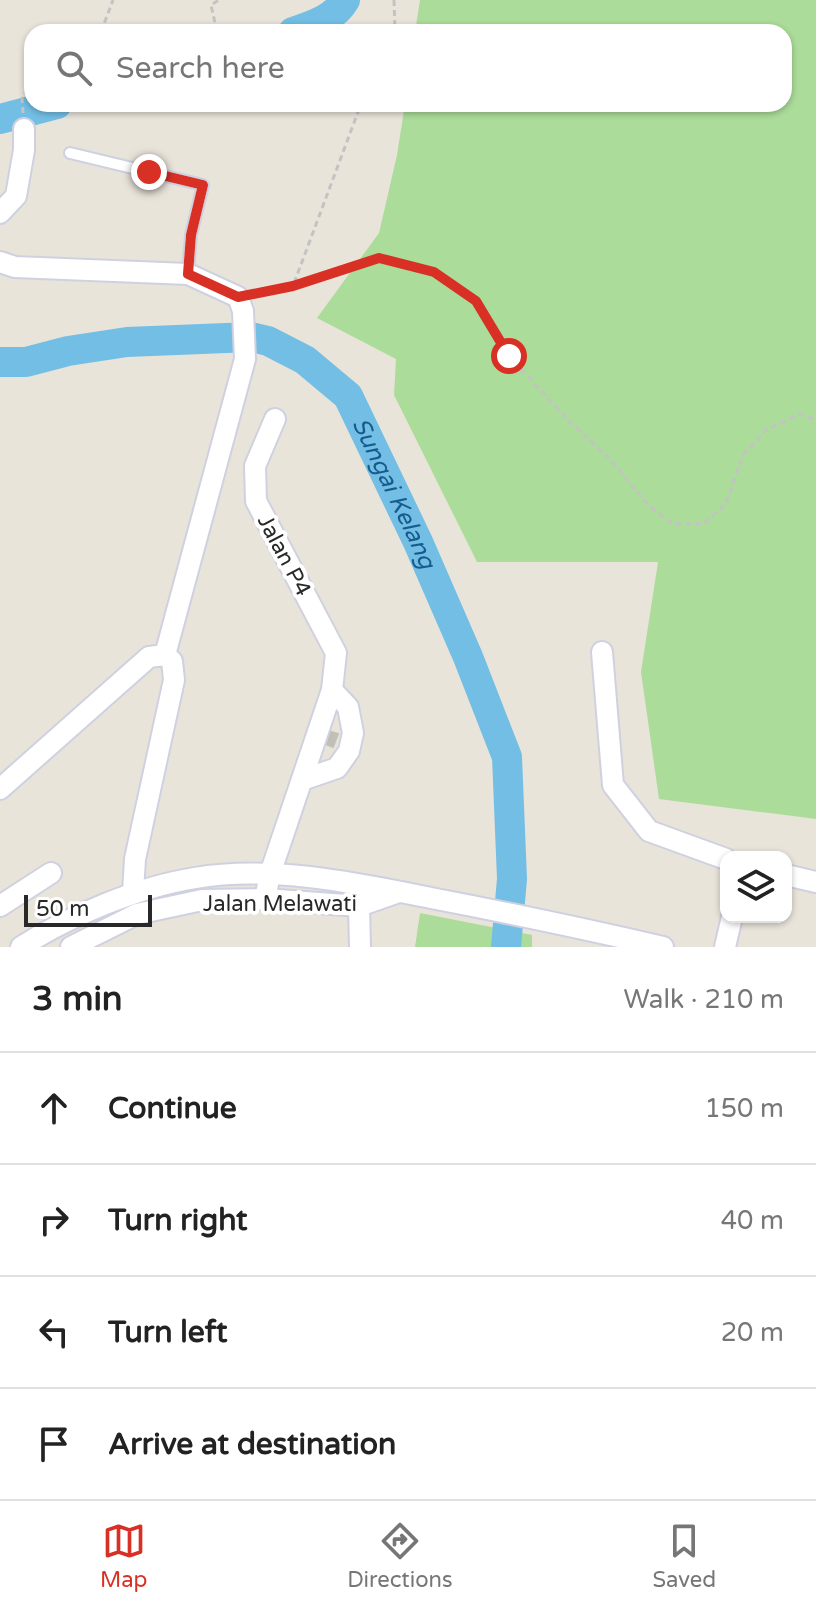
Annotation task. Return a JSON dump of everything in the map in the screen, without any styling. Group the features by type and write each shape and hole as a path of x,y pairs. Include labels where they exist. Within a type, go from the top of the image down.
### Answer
{"street":[{"path":"0,213 16,196 24,150 24,129"},
{"path":"0,262 15,267 188,274 240,304 246,341 245,359 165,655"},
{"name":"Jalan P4","path":"265,899 270,874 332,690 336,653 256,501 255,466 275,419"},
{"path":"602,652 613,785 649,831 720,857"},
{"path":"0,789 149,657 165,655 172,661 174,680 135,859 133,892"},
{"path":"302,780 337,768 349,751 353,733 348,707 332,690"},
{"path":"0,906 51,873"},
{"name":"Jalan Melawati","path":"21,947 133,892 197,877 270,874 357,884 528,915 663,947"},
{"path":"792,876 816,882"},
{"name":"Jalan Melawati","path":"71,947 137,914 202,900 265,899 359,906 400,892"},
{"path":"359,906 360,947"},
{"path":"725,947 731,923"}],"lane":[{"path":"70,153 203,185 191,235 188,274"}],"path":[{"path":"104,24 113,0"},
{"path":"215,24 211,5 219,0"},
{"path":"394,0 395,24"},
{"path":"293,286 358,112"},
{"path":"240,304 379,258 434,272 476,301 509,356 569,421 611,460 648,505 673,524 704,524 726,503 743,455 766,430 799,414 816,420"}],"green space":[{"path":"420,0 816,0 816,819 659,799 641,672 658,562 477,562 394,395 396,359 317,318 379,233 404,112 792,112 792,24 416,24"},
{"path":"420,913 532,935 532,947 415,947"}],"building":[{"path":"328,731 338,734 333,747 323,743"}],"waterway":[{"name":"Sungai Kelang","path":"315,24 329,17 345,0"},
{"name":"Sungai Kelang","path":"0,119 27,112"},
{"name":"Sungai Kelang","path":"0,362 26,362 68,351 127,342 251,337 268,341 305,360 348,396 418,542 507,757 512,879 506,947"}],"route":[{"path":"149,172 203,185 191,235 188,274 238,297 293,286 379,258 434,272 476,301 509,356"}]}
